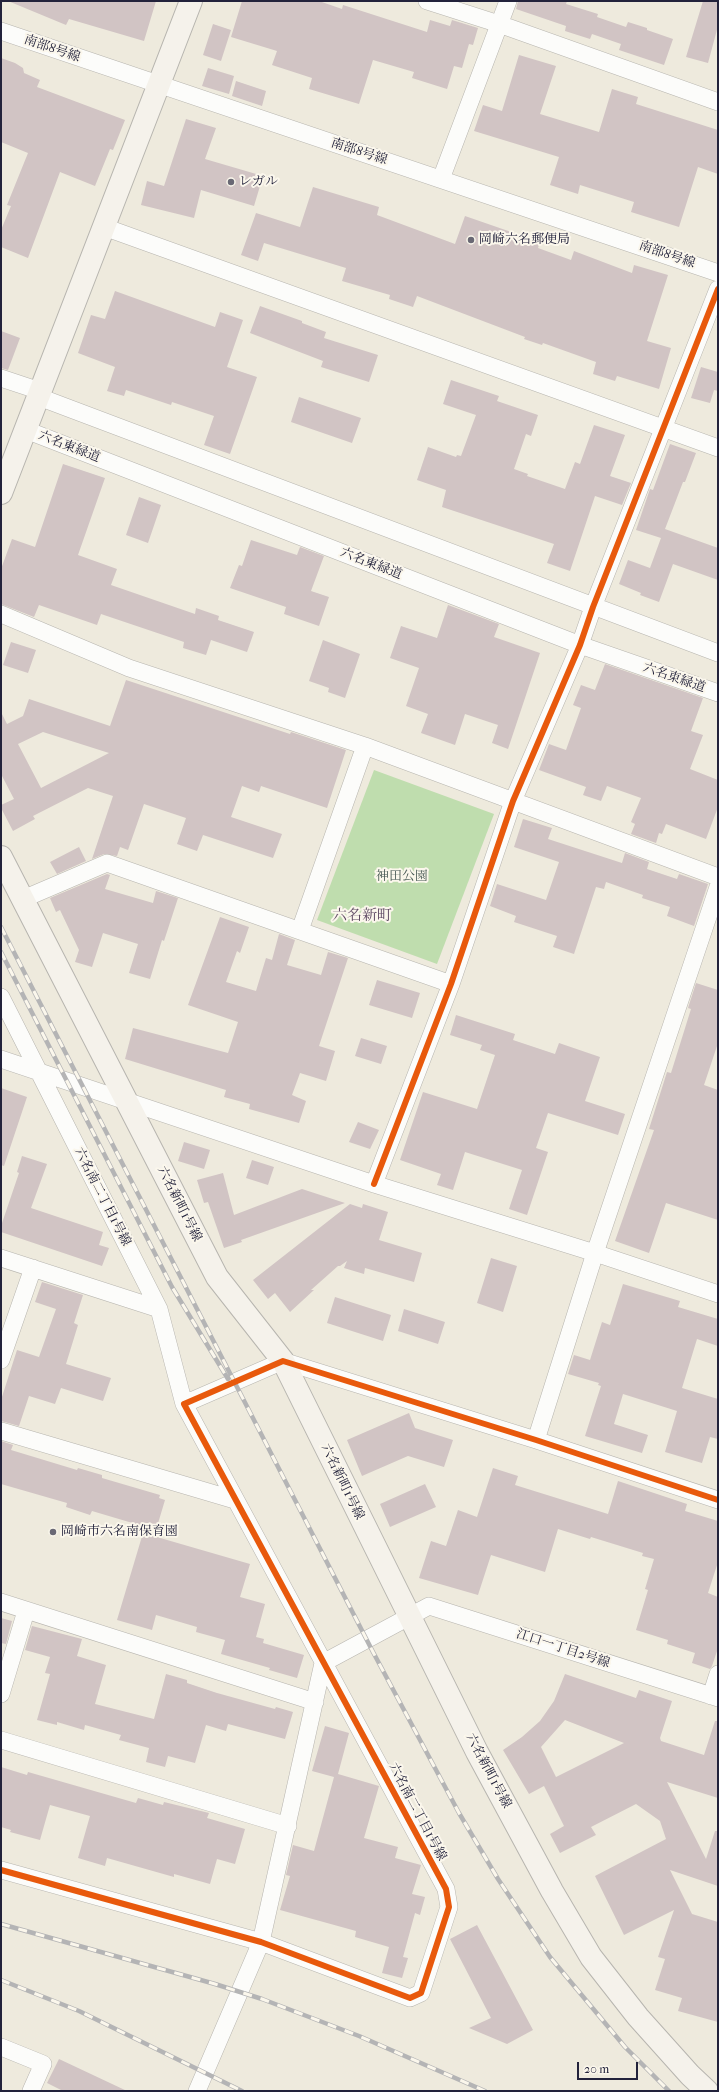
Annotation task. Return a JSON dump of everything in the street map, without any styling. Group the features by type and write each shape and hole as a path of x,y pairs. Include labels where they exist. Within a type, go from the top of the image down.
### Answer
{"street":[{"path":"1,493 104,227 157,85 191,1"},
{"path":"427,1 499,24 718,102"},
{"path":"441,179 508,1"},
{"name":"南部8号線","path":"1,31 157,85 718,272"},
{"path":"104,227 718,448"},
{"path":"374,1184 451,984 513,800 580,645 593,607 718,289"},
{"path":"1,378 593,607 718,653"},
{"name":"六名東緑道","path":"26,430 580,645 718,693"},
{"path":"1,614 129,668 365,746 718,877"},
{"path":"300,930 365,746"},
{"name":"六名新町1号線","path":"1,857 217,1277 283,1361 477,1752 552,1891 591,1957 638,2017 690,2075 707,2091"},
{"path":"23,900 107,863 451,984"},
{"path":"536,1440 595,1253 718,888"},
{"name":"六名南二丁目1号線","path":"1,997 159,1309 184,1404 446,1889 449,1907 421,1993 410,1998 261,1942 1,1870"},
{"path":"1,1059 128,1103 374,1184 595,1253 718,1294"},
{"path":"1,1258 159,1309"},
{"path":"1,1360 33,1268"},
{"path":"184,1404 283,1361 536,1440 718,1500"},
{"path":"1,1431 235,1500"},
{"path":"1,1602 314,1702"},
{"name":"江口一丁目2号線","path":"323,1663 429,1606 714,1697"},
{"path":"1,1694 26,1611"},
{"path":"197,2091 261,1942 323,1663"},
{"path":"714,1697 718,1674"},
{"path":"1,1740 288,1826"},
{"path":"1,2047 43,2064 31,2091"}],"green space":[{"name":"神田公園","path":"374,770 494,814 437,964 317,920"}],"building":[{"path":"8,1 156,1 144,41 69,19 66,25"},
{"path":"242,1 319,1 342,9 343,5 427,32 430,20 450,26 452,20 478,28 473,45 469,44 462,68 454,66 447,89 412,78 414,72 373,60 359,104 309,89 312,78 272,65 277,51 231,37"},
{"path":"518,1 567,1 566,4 598,14 597,17 626,27 628,22 673,39 664,65 619,50 621,44 592,34 590,39 565,31 566,26 516,9"},
{"path":"703,1 718,1 718,26 708,63 686,57"},
{"path":"213,24 231,30 221,61 203,55"},
{"path":"519,55 556,66 540,114 599,132 612,89 638,97 636,104 718,130 718,174 698,167 679,227 631,212 634,202 580,185 578,194 550,185 559,157 474,131 483,105 502,111"},
{"path":"1,58 15,63 23,68 24,73 40,80 37,87 125,120 113,150 110,149 95,186 60,172 28,258 1,247 1,230 11,206 7,205 28,153 1,142"},
{"path":"208,68 234,76 229,94 202,86"},
{"path":"236,81 266,91 262,106 232,96"},
{"path":"186,119 216,128 205,159 263,176 254,206 201,190 194,218 141,205 147,181 164,186"},
{"path":"313,187 379,207 377,215 455,244 465,216 540,242 538,248 571,260 574,251 632,273 634,265 668,275 647,341 671,348 659,389 617,376 615,381 593,374 596,362 543,343 542,345 524,339 525,337 417,296 413,307 389,299 390,295 342,281 346,268 264,243 258,261 241,255 256,213 300,227"},
{"path":"115,291 215,327 220,312 243,320 227,367 257,377 230,454 204,445 214,416 172,402 171,405 126,390 124,396 107,391 115,367 78,353 91,315 105,319"},
{"path":"260,306 302,321 302,323 326,332 324,338 378,355 369,382 321,367 323,361 250,333"},
{"path":"1,331 20,338 8,370 1,368"},
{"path":"701,367 718,372 718,391 714,390 710,403 691,398"},
{"path":"451,380 499,396 497,401 538,415 531,436 526,434 514,469 528,474 527,476 565,489 575,462 580,464 594,425 625,435 610,476 631,483 622,505 595,496 570,571 547,563 554,544 442,507 446,490 417,480 428,447 456,457 457,455 461,456 476,415 443,404"},
{"path":"299,397 361,418 352,443 291,422"},
{"path":"670,444 696,453 665,529 718,548 718,580 673,564 659,602 640,595 641,593 619,584 628,560 650,568 661,538 636,530 650,489 653,490"},
{"path":"63,464 105,478 78,555 117,569 111,585 195,614 196,608 219,616 218,620 254,632 247,652 211,640 206,655 183,648 184,642 101,614 97,625 39,605 34,617 1,604 1,569 12,539 35,547"},
{"path":"139,497 161,505 148,543 126,535"},
{"path":"251,540 297,555 300,547 324,556 311,591 329,597 319,626 284,614 286,607 230,588 239,565 242,566"},
{"path":"448,605 499,624 494,637 540,653 508,749 492,743 498,725 465,714 455,745 421,733 428,714 406,706 419,668 390,658 401,626 437,638"},
{"path":"323,640 360,654 345,698 328,692 329,688 309,681"},
{"path":"11,642 36,650 28,673 3,665"},
{"path":"605,664 703,698 691,731 703,735 690,769 718,780 718,807 706,839 666,824 662,834 659,833 656,843 631,834 635,824 631,822 641,798 607,786 601,801 583,795 586,787 539,770 549,744 566,750 581,708 573,705 581,685 595,690"},
{"path":"126,680 290,734 291,732 346,750 327,808 261,786 259,792 242,786 231,817 282,834 273,858 203,835 197,851 177,844 186,818 144,804 128,850 120,847 117,856 104,854 92,859 113,796 88,788 33,816 35,819 13,831 1,808 1,805 14,799 1,774 1,712 7,724 23,716 29,699 110,726","holes":["43,732 109,753 41,788 18,744"]},
{"path":"523,819 552,828 548,839 622,863 625,853 649,862 647,869 677,879 679,874 708,884 694,926 667,916 670,907 642,898 643,895 606,882 604,889 596,887 574,954 553,947 557,936 514,922 516,916 490,906 497,884 546,900 559,862 514,847"},
{"path":"79,847 86,861 57,874 50,862"},
{"path":"107,874 110,875 105,889 153,903 156,891 178,898 164,941 162,940 150,979 129,973 138,944 103,933 92,967 75,962 79,950 60,910 56,912 50,898"},
{"path":"220,917 249,927 240,953 237,951 226,982 256,991 266,958 272,960 279,934 295,940 287,965 321,975 328,952 348,958 319,1046 335,1051 326,1081 300,1073 292,1095 306,1101 299,1123 249,1109 250,1104 224,1097 226,1090 125,1059 133,1028 228,1053 238,1022 188,1005"},
{"path":"377,980 420,993 412,1018 369,1005"},
{"path":"696,983 718,990 718,1043 704,1085 718,1090 718,1220 666,1203 649,1253 615,1241 654,1130 649,1129 667,1072 671,1073 691,1009 688,1008"},
{"path":"456,1015 515,1034 513,1040 555,1054 559,1043 600,1057 585,1101 625,1114 618,1135 548,1113 536,1148 548,1152 527,1215 509,1209 522,1170 465,1152 453,1190 437,1185 441,1174 400,1160 423,1092 477,1109 495,1055 480,1050 482,1045 450,1035"},
{"path":"361,1038 387,1046 381,1064 355,1056"},
{"path":"1,1088 27,1097 4,1166 1,1165"},
{"path":"358,1122 379,1130 370,1149 349,1142"},
{"path":"184,1142 210,1150 204,1169 178,1161"},
{"path":"22,1156 47,1164 31,1208 103,1232 99,1245 109,1248 102,1266 1,1232 1,1226 19,1173 17,1172"},
{"path":"252,1160 274,1167 268,1185 246,1178"},
{"path":"223,1173 234,1215 302,1189 345,1203 241,1240 242,1242 224,1248 208,1202 204,1203 197,1180"},
{"path":"350,1204 362,1208 363,1204 388,1212 379,1240 422,1253 414,1282 365,1268 364,1274 344,1268 347,1261 338,1266 311,1290 314,1290 290,1312 275,1293 268,1299 253,1280"},
{"path":"491,1258 517,1266 503,1312 477,1303"},
{"path":"42,1282 83,1295 74,1323 78,1325 66,1364 111,1378 103,1401 61,1388 55,1404 29,1396 19,1426 1,1421 1,1400 17,1350 39,1357 56,1309 35,1302"},
{"path":"623,1284 680,1301 678,1307 718,1319 718,1346 697,1339 682,1388 718,1399 718,1439 710,1437 702,1463 665,1452 677,1411 623,1394 614,1424 648,1435 642,1453 585,1436 601,1386 598,1385 599,1383 568,1374 574,1355 590,1360 602,1322 610,1325"},
{"path":"335,1297 391,1315 383,1341 327,1323"},
{"path":"404,1309 445,1322 438,1344 398,1331"},
{"path":"409,1413 415,1428 453,1440 444,1467 408,1456 362,1476 347,1440"},
{"path":"1,1441 13,1445 11,1450 77,1470 78,1468 102,1475 102,1478 160,1495 159,1498 165,1500 156,1530 92,1511 90,1515 66,1507 67,1503 1,1484"},
{"path":"493,1468 518,1476 515,1485 608,1514 618,1481 687,1504 685,1511 718,1521 718,1562 708,1593 718,1597 718,1648 710,1669 692,1663 695,1653 667,1644 668,1640 636,1630 648,1590 645,1589 654,1559 642,1556 643,1553 591,1537 590,1539 558,1529 545,1572 491,1555 478,1595 419,1578 431,1541 446,1546 458,1510 477,1517"},
{"path":"425,1484 436,1507 390,1527 380,1504"},
{"path":"143,1533 250,1564 240,1597 265,1604 256,1637 264,1639 263,1643 304,1655 297,1678 269,1670 270,1668 221,1654 225,1640 196,1632 197,1627 156,1615 152,1630 117,1620"},
{"path":"1,1618 12,1621 6,1644 1,1643"},
{"path":"32,1626 82,1639 77,1656 106,1665 95,1704 154,1719 166,1674 187,1680 187,1683 217,1693 275,1709 276,1707 293,1712 285,1739 228,1724 226,1731 206,1725 195,1763 168,1756 165,1767 146,1762 149,1748 119,1740 121,1735 85,1725 84,1730 57,1722 57,1725 37,1720 50,1674 45,1673 50,1657 25,1650"},
{"path":"565,1674 636,1698 639,1690 672,1701 660,1738 661,1741 704,1755 715,1721 718,1721 718,1798 667,1782 706,1859 715,1831 718,1831 718,1886 670,1870 692,1914 718,1922 718,2022 678,2011 682,1998 655,1990 665,1959 658,1957 674,1910 624,1935 595,1876 666,1839 660,1821 636,1804 591,1827 596,1835 560,1853 550,1834 564,1826 544,1786 529,1794 503,1750 522,1737 540,1721 554,1701","holes":["565,1720 624,1743 556,1777 541,1747"]},
{"path":"325,1726 349,1733 338,1774 379,1786 364,1838 398,1847 395,1858 421,1865 412,1894 425,1897 420,1915 415,1913 403,1957 408,1958 402,1978 382,1973 389,1947 355,1937 356,1931 280,1910 290,1876 286,1875 293,1845 314,1851 334,1777 312,1771"},
{"path":"1,1767 27,1775 28,1772 136,1803 138,1798 163,1805 164,1802 209,1813 207,1818 245,1829 235,1864 217,1859 210,1884 174,1874 174,1877 107,1858 105,1866 78,1858 90,1816 50,1805 40,1840 10,1832 11,1830 1,1827"},
{"path":"477,1925 533,2030 507,2044 469,2028 491,2018 450,1939"},
{"path":"59,2059 127,2091 63,2091 47,2083"}],"railway":[{"path":"1,927 373,1652 459,1813 498,1879 550,1957 625,2047 669,2091"},
{"path":"1,952 172,1287 228,1379"},
{"path":"1,1924 215,1984 262,1999 359,2036 485,2091"},
{"path":"1,1980 79,2011 242,2091"}],"cycle path":[{"path":"374,1184 451,984 513,801 580,645 593,607 718,289"},
{"path":"1,1870 261,1942 410,1998 421,1993 449,1907 446,1889 184,1404 283,1361 536,1440 718,1500"}],"place":[{"name":"レガル","path":"231,182"},
{"name":"岡崎六名郵便局","path":"471,240"},
{"name":"岡崎市六名南保育園","path":"53,1532"}],"district":[{"name":"六名新町","path":"362,916"}]}
